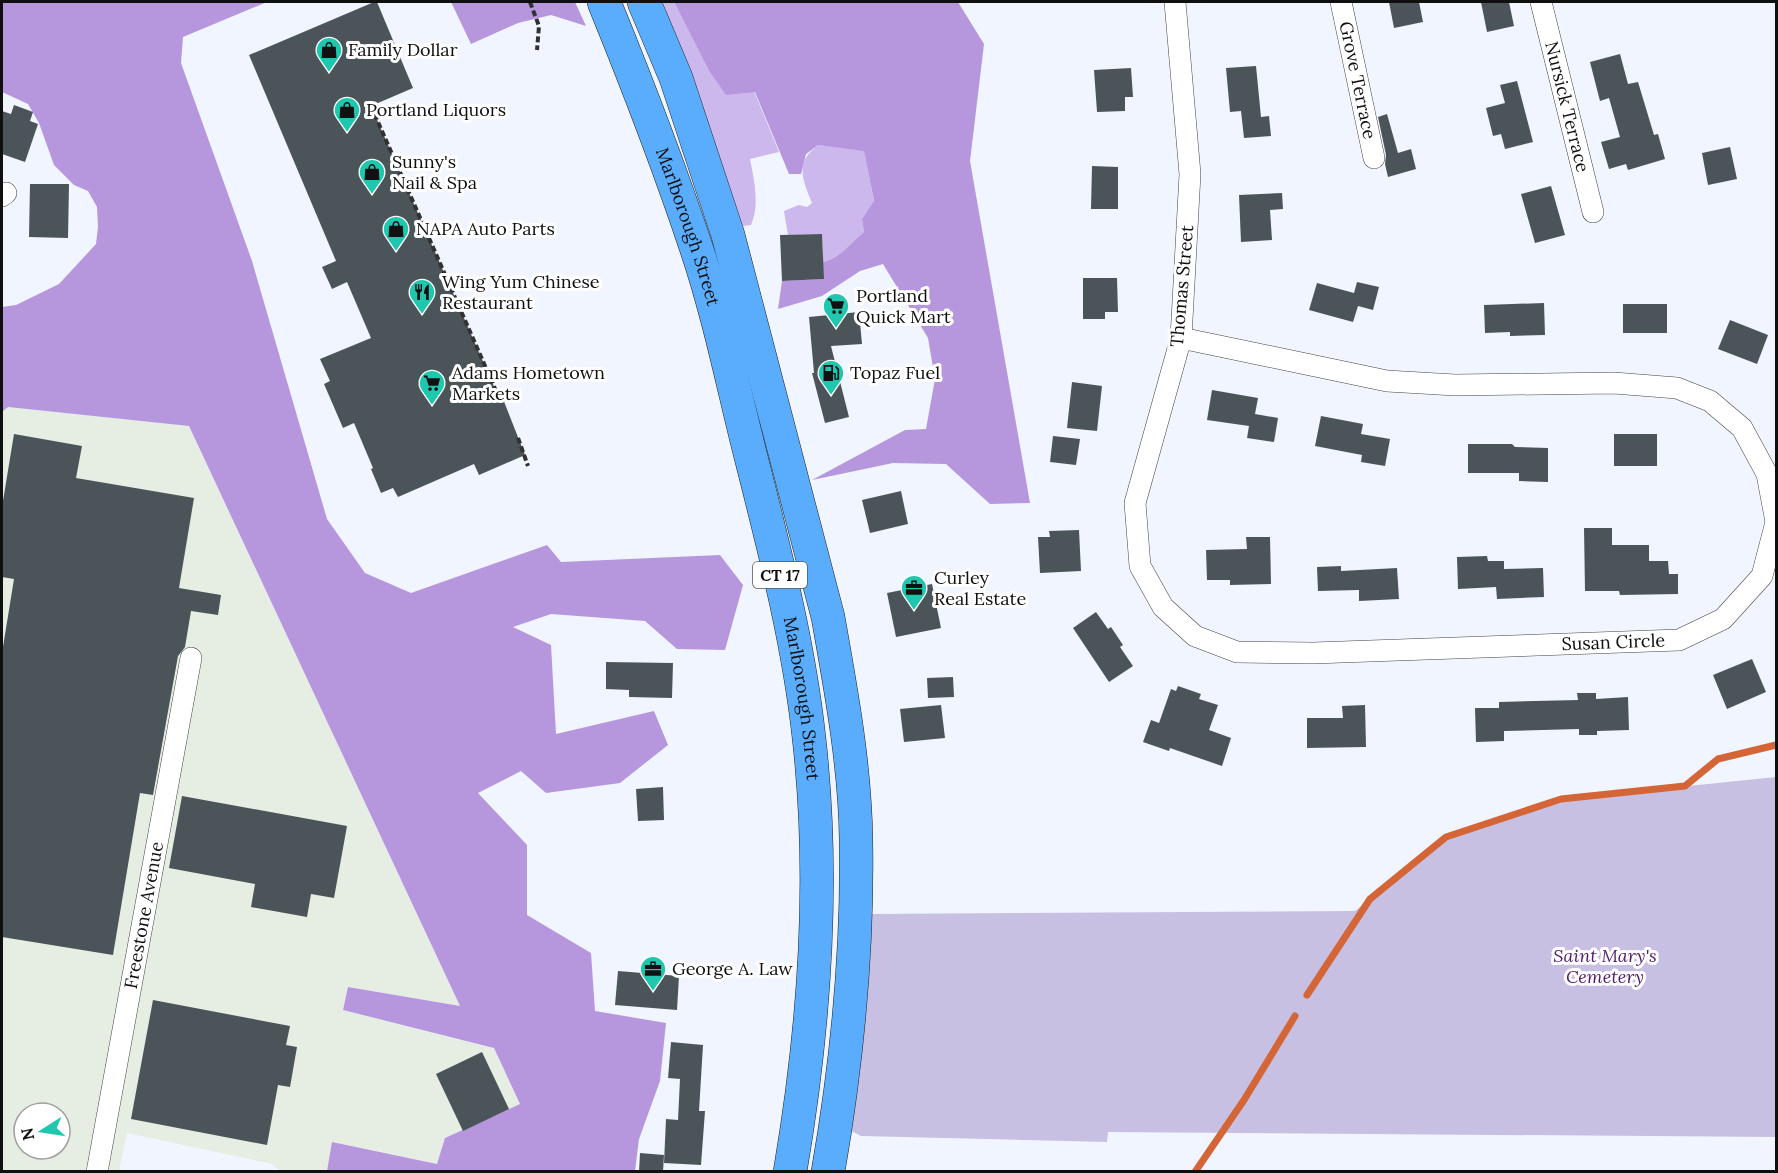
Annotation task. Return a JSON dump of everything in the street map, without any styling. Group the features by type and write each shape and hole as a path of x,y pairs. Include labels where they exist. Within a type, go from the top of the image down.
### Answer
{"highway":[{"name":"Marlborough Street","path":"604,2 644,100 706,279 776,555 809,738 816,838 816,914 802,1104 790,1172"},
{"name":"Marlborough Street","path":"644,2 676,78 739,273 828,617 838,673 853,786 856,839 853,955 839,1108 828,1172"},
{"path":"706,279 739,273"}],"street":[{"name":"Thomas Street","path":"1140,566 1135,503 1181,338 1190,174 1175,2"},
{"name":"Grove Terrace","path":"1341,2 1374,158"},
{"name":"Nursick Terrace","path":"1541,2 1593,212"},
{"name":"Susan Circle","path":"1140,566 1164,607 1195,636 1237,652 1313,653 1679,640 1723,619 1762,576 1776,522 1767,474 1742,428 1710,401 1677,388 1614,383 1455,385 1387,381 1181,338"},
{"name":"Freestone Avenue","path":"97,1172 191,658"}],"path":[{"path":"530,2 539,26 537,50"},
{"path":"371,106 500,400"},
{"path":"518,438 528,466"}],"shaded area":[{"path":"2,2 267,2 183,37 181,63 252,261 327,519 365,573 411,593 547,545 561,562 720,555 743,585 725,650 677,649 645,621 551,614 513,627 551,645 556,734 654,711 668,745 620,783 546,793 521,771 478,793 527,845 527,915 591,953 595,1011 666,1023 660,1081 639,1139 635,1171 327,1171 332,1142 437,1164 445,1138 520,1104 494,1048 343,1010 348,987 460,1006 189,426 8,407 2,412 2,307 16,305 59,284 96,244 98,227 97,207 88,191 74,185 54,165 39,123 28,104 2,92"},
{"path":"451,2 575,2 586,26 551,15 518,23 471,44"},
{"path":"663,2 674,2 708,69 754,91 779,152 750,159 756,201 751,225 743,226"},
{"path":"674,2 958,2 984,44 970,161 1030,503 990,504 946,464 893,463 812,480 905,430 926,429 935,379 928,338 883,264 860,271 822,296 778,309 782,281 823,279 823,262 840,254 864,232 862,219 874,201 864,151 818,145 806,154 801,174 789,174 755,92 726,95 708,69"},
{"path":"818,145 864,150 874,202 862,219 864,232 840,254 823,262 822,235 788,235 784,211 799,205 807,207 812,203 804,179 803,165 810,152"},
{"path":"8,407 189,426 460,1006 348,987 343,1010 494,1048 520,1104 446,1138 438,1164 333,1142 327,1171 280,1171 272,1164 127,1133 119,1171 2,1172 2,412"}],"green space":[{"name":"Saint Mary's Cemetery","path":"1776,777 1776,1137 1108,1132 1107,1142 861,1136 848,1129 870,914 1355,911 1446,837 1561,799"}],"building":[{"path":"377,2 413,88 371,106 500,400 503,399 525,455 479,475 474,464 398,497 393,488 381,493 354,423 343,428 324,384 330,381 320,359 371,338 347,282 332,289 322,267 336,261 249,55"},
{"path":"1389,2 1419,2 1423,22 1394,28"},
{"path":"1481,2 1509,2 1514,26 1487,32"},
{"path":"1620,54 1628,84 1638,82 1654,135 1658,134 1665,159 1628,170 1626,164 1609,169 1601,142 1620,137 1609,98 1600,101 1590,62"},
{"path":"1256,66 1261,117 1269,116 1271,136 1244,138 1241,111 1230,112 1226,68"},
{"path":"1131,68 1133,97 1125,97 1125,111 1097,112 1094,70"},
{"path":"1517,81 1533,142 1505,149 1501,134 1493,136 1486,108 1505,103 1500,85"},
{"path":"14,105 33,112 30,121 38,124 25,162 2,154 2,111 11,114"},
{"path":"1387,114 1398,153 1411,149 1416,169 1388,177 1378,117"},
{"path":"1730,147 1737,179 1708,185 1702,153"},
{"path":"1092,166 1118,167 1118,209 1091,209"},
{"path":"30,184 69,184 68,238 29,237"},
{"path":"1551,186 1565,235 1535,243 1521,194"},
{"path":"1282,193 1283,209 1270,210 1272,240 1241,242 1239,195"},
{"path":"822,234 824,279 782,281 780,235"},
{"path":"1083,278 1117,278 1118,312 1105,312 1105,319 1083,319"},
{"path":"1357,282 1379,287 1373,310 1358,306 1353,322 1309,310 1317,283 1354,293"},
{"path":"1544,303 1545,335 1510,336 1510,332 1485,333 1484,305"},
{"path":"1623,304 1667,304 1667,333 1623,333"},
{"path":"859,312 862,344 831,346 849,417 825,423 812,373 814,373 809,317"},
{"path":"1730,320 1768,335 1757,364 1718,349"},
{"path":"1072,382 1102,386 1097,431 1067,428"},
{"path":"1212,390 1258,398 1255,414 1278,418 1274,442 1247,438 1249,426 1207,420"},
{"path":"1321,416 1363,424 1361,434 1390,439 1385,466 1361,462 1362,455 1315,446"},
{"path":"14,434 82,446 76,478 194,498 179,588 221,595 218,615 191,611 185,647 178,656 153,795 140,793 113,955 2,937 2,653 14,579 2,577 2,507"},
{"path":"1614,434 1657,434 1657,466 1614,466"},
{"path":"1053,436 1080,439 1076,465 1050,462"},
{"path":"1468,444 1512,444 1515,447 1548,448 1548,482 1519,481 1519,473 1468,473"},
{"path":"901,491 908,524 870,533 862,500"},
{"path":"1584,528 1612,528 1612,545 1649,545 1649,561 1668,561 1669,574 1678,574 1678,594 1620,595 1619,591 1585,591"},
{"path":"1079,530 1081,571 1040,573 1038,537 1050,537 1049,531"},
{"path":"1246,537 1270,537 1271,584 1230,585 1230,580 1207,580 1206,550 1247,549"},
{"path":"1487,556 1488,561 1504,561 1504,569 1543,568 1544,597 1497,599 1496,587 1458,589 1457,557"},
{"path":"1341,566 1341,571 1397,568 1399,599 1359,601 1359,590 1318,591 1317,567"},
{"name":"Curley Real Estate","path":"932,584 941,628 896,637 887,593"},
{"path":"1096,612 1108,629 1111,627 1123,645 1120,647 1133,666 1109,682 1073,628"},
{"path":"1752,659 1766,692 1727,709 1713,675"},
{"path":"606,662 673,663 672,698 629,697 629,690 606,689"},
{"path":"953,677 954,697 928,698 927,678"},
{"path":"1178,686 1201,694 1199,699 1218,705 1209,730 1231,738 1222,766 1170,748 1169,751 1143,742 1151,720 1159,723 1171,689 1176,691"},
{"path":"1577,693 1596,693 1596,699 1628,697 1629,730 1597,731 1597,735 1579,735 1579,729 1504,731 1504,741 1476,742 1475,708 1499,708 1499,702 1578,700"},
{"path":"941,705 945,738 904,742 900,709"},
{"path":"1365,705 1366,747 1307,748 1307,718 1343,718 1342,706"},
{"path":"663,787 664,820 638,821 636,789"},
{"path":"182,796 347,826 334,898 311,894 307,917 251,907 255,884 169,868"},
{"path":"618,971 679,976 677,1010 615,1005"},
{"path":"153,1000 290,1026 286,1045 297,1047 290,1087 278,1085 267,1145 131,1119"},
{"path":"671,1042 703,1045 699,1111 705,1111 701,1165 664,1163 666,1119 678,1120 680,1079 668,1078"},
{"path":"482,1052 509,1109 463,1131 436,1074"},
{"path":"640,1153 664,1155 663,1172 639,1172"}],"waterway":[{"path":"1307,995 1370,899 1446,837 1561,799 1685,786 1718,759 1776,745"},
{"path":"1195,1172 1244,1100 1295,1016"}],"place":[{"name":"Family Dollar","path":"329,73"},
{"name":"Portland Liquors","path":"347,133"},
{"name":"Sunny's Nail & Spa","path":"372,195"},
{"name":"NAPA Auto Parts","path":"396,252"},
{"name":"Wing Yum Chinese Restaurant","path":"422,315"},
{"name":"Portland Quick Mart","path":"836,329"},
{"name":"Topaz Fuel","path":"831,396"},
{"name":"Adams Hometown Markets","path":"432,406"},
{"name":"Curley Real Estate","path":"914,611"},
{"name":"George A. Law","path":"653,992"}]}
